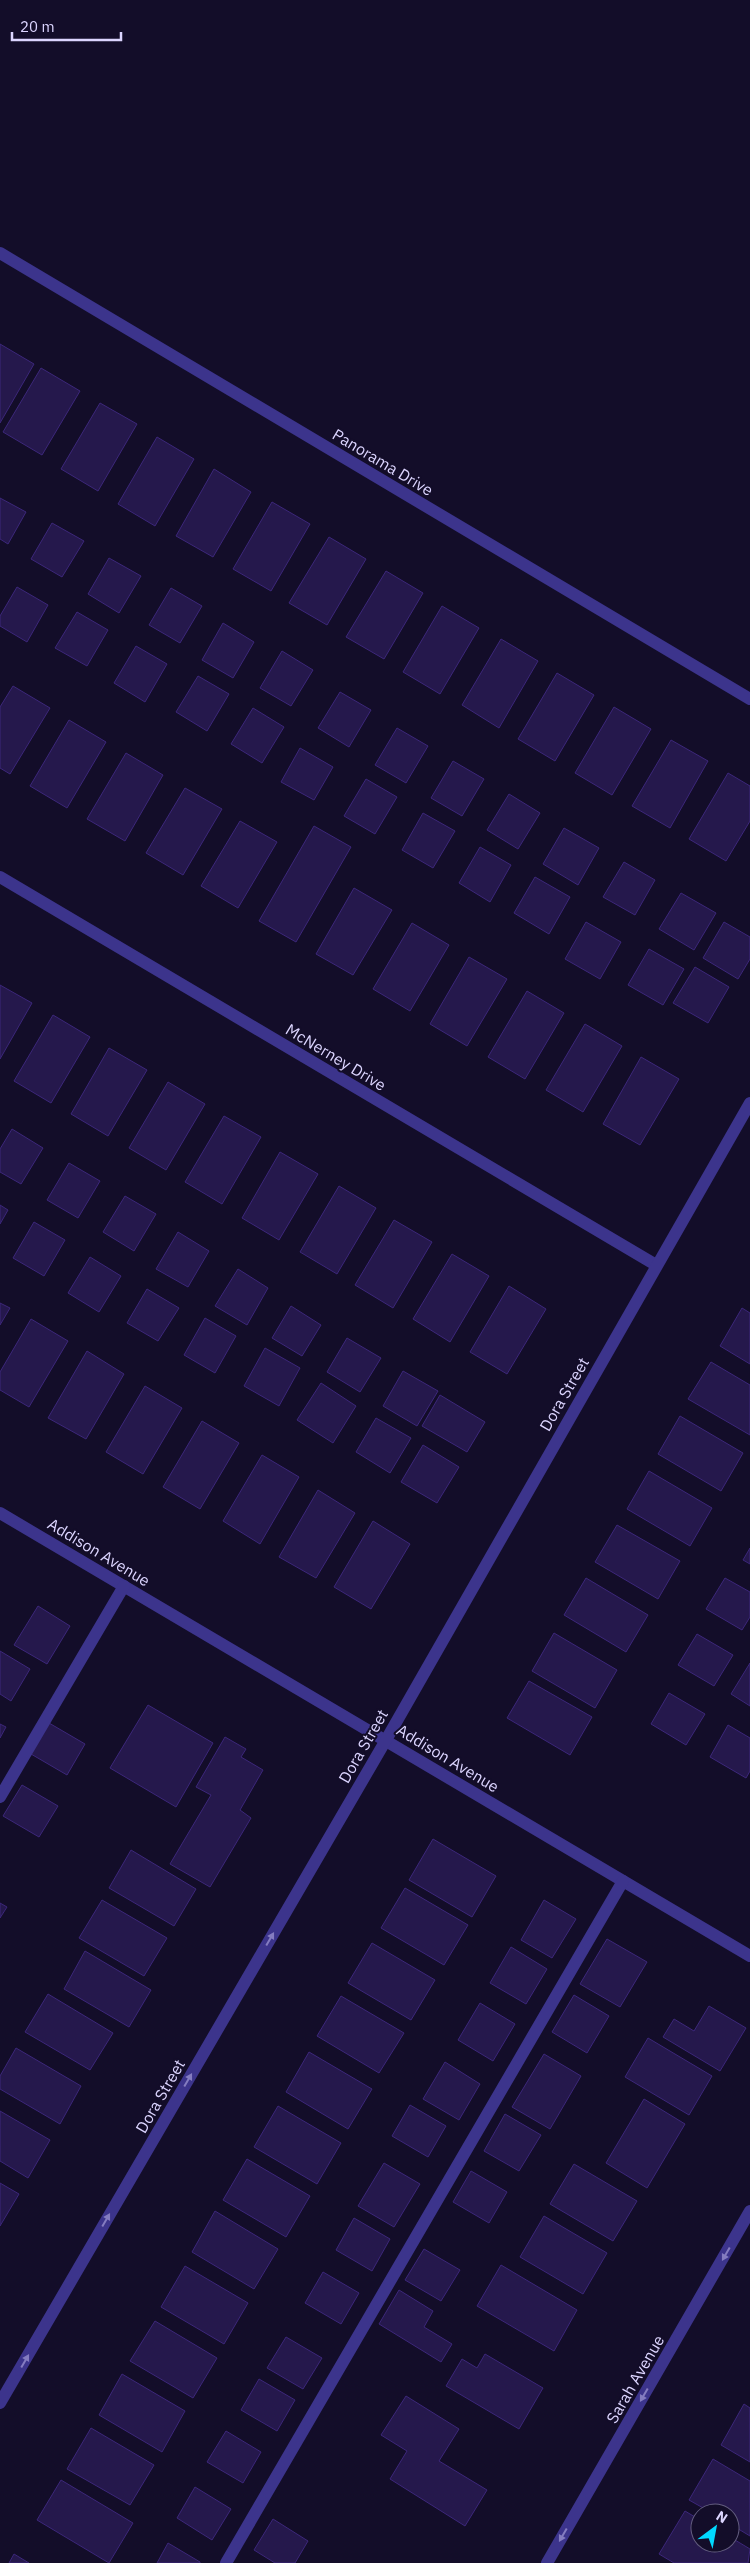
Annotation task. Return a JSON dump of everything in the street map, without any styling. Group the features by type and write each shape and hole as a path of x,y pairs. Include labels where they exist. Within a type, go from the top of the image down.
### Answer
{"street":[{"name":"Panorama Drive","path":"0,253 750,699"},
{"name":"McNerney Drive","path":"0,877 656,1265"},
{"name":"Dora Street","path":"0,2403 386,1740 750,1103"},
{"name":"Addison Avenue","path":"0,1512 750,1956"},
{"path":"0,1797 124,1586"},
{"path":"226,2563 623,1881"},
{"name":"Sarah Avenue","path":"547,2563 750,2212"}],"building":[{"path":"0,344 34,364 0,423"},
{"path":"41,368 80,391 42,455 3,432"},
{"path":"100,403 137,424 98,491 61,469"},
{"path":"157,437 194,459 155,526 118,504"},
{"path":"214,469 251,492 213,557 176,536"},
{"path":"0,498 26,512 8,544 0,539"},
{"path":"272,502 310,524 271,591 233,569"},
{"path":"52,523 84,541 62,577 31,559"},
{"path":"329,537 366,559 327,625 289,603"},
{"path":"109,558 141,576 119,613 88,594"},
{"path":"386,571 423,593 384,659 346,637"},
{"path":"17,587 48,605 27,642 0,626 0,616"},
{"path":"171,588 202,606 180,643 149,625"},
{"path":"442,606 479,628 440,694 403,672"},
{"path":"77,612 108,630 87,666 55,648"},
{"path":"223,623 254,642 233,678 202,660"},
{"path":"501,639 538,661 499,728 462,705"},
{"path":"136,646 167,664 145,702 114,683"},
{"path":"282,651 313,670 291,706 260,688"},
{"path":"557,673 594,695 555,761 518,739"},
{"path":"198,676 229,694 207,731 176,712"},
{"path":"13,686 50,708 10,774 0,768 0,707"},
{"path":"340,692 371,710 349,747 318,728"},
{"path":"614,707 651,729 612,795 575,773"},
{"path":"253,708 284,727 262,763 231,744"},
{"path":"69,720 106,742 67,808 30,786"},
{"path":"397,728 428,746 406,783 375,765"},
{"path":"671,740 708,761 670,828 632,806"},
{"path":"300,748 333,767 314,800 281,782"},
{"path":"126,753 163,775 125,841 87,819"},
{"path":"453,761 484,779 462,816 431,798"},
{"path":"728,773 750,786 750,821 726,861 689,839"},
{"path":"366,779 397,797 375,834 344,816"},
{"path":"185,788 222,809 183,875 146,853"},
{"path":"509,794 540,813 518,849 487,830"},
{"path":"423,813 455,831 433,868 402,850"},
{"path":"240,821 277,842 238,908 201,886"},
{"path":"314,826 351,847 296,942 259,921"},
{"path":"564,828 599,848 578,885 543,864"},
{"path":"480,847 511,865 490,902 459,883"},
{"path":"624,862 655,880 635,915 603,897"},
{"path":"535,877 570,897 549,934 514,913"},
{"path":"354,888 392,910 353,975 316,954"},
{"path":"681,893 716,913 694,950 659,929"},
{"path":"586,922 621,942 600,979 565,959"},
{"path":"724,922 750,937 750,959 738,979 703,958"},
{"path":"412,923 449,945 410,1011 373,989"},
{"path":"649,949 684,969 663,1005 628,985"},
{"path":"469,957 507,979 467,1046 430,1024"},
{"path":"695,967 729,987 708,1023 673,1003"},
{"path":"0,985 32,1003 0,1059"},
{"path":"527,991 564,1013 525,1079 488,1057"},
{"path":"53,1015 90,1037 51,1103 14,1081"},
{"path":"585,1024 622,1046 583,1112 546,1090"},
{"path":"109,1048 147,1070 108,1136 71,1114"},
{"path":"641,1057 679,1079 640,1145 603,1124"},
{"path":"168,1082 205,1104 166,1170 129,1148"},
{"path":"224,1116 261,1137 222,1204 185,1182"},
{"path":"12,1129 43,1148 21,1184 0,1172 0,1149"},
{"path":"280,1152 318,1174 279,1240 242,1218"},
{"path":"69,1163 100,1181 78,1218 47,1200"},
{"path":"339,1186 376,1208 337,1274 300,1252"},
{"path":"125,1196 156,1214 134,1251 103,1232"},
{"path":"0,1205 8,1210 0,1224"},
{"path":"394,1220 432,1242 393,1308 355,1285"},
{"path":"34,1222 65,1240 44,1276 13,1258"},
{"path":"178,1232 209,1251 188,1287 156,1269"},
{"path":"452,1254 489,1276 450,1342 413,1319"},
{"path":"90,1257 121,1276 99,1312 68,1293"},
{"path":"238,1269 268,1288 247,1325 215,1306"},
{"path":"509,1286 546,1309 507,1374 470,1352"},
{"path":"147,1289 179,1308 158,1341 127,1323"},
{"path":"0,1303 10,1308 0,1325"},
{"path":"291,1306 321,1325 302,1356 272,1338"},
{"path":"742,1308 750,1313 750,1364 720,1346"},
{"path":"205,1318 236,1336 215,1373 184,1355"},
{"path":"31,1319 68,1341 29,1407 0,1390 0,1372"},
{"path":"347,1338 381,1358 360,1392 327,1372"},
{"path":"265,1348 300,1368 279,1406 244,1386"},
{"path":"87,1351 124,1374 86,1439 48,1418"},
{"path":"711,1362 750,1385 750,1435 688,1399"},
{"path":"403,1371 438,1391 417,1426 383,1406"},
{"path":"321,1383 356,1406 333,1443 297,1420"},
{"path":"145,1386 182,1408 143,1474 106,1452"},
{"path":"440,1395 485,1422 467,1452 422,1426"},
{"path":"680,1416 743,1453 721,1491 658,1454"},
{"path":"376,1418 411,1438 390,1473 356,1452"},
{"path":"202,1421 239,1443 200,1509 163,1487"},
{"path":"423,1445 459,1467 437,1503 401,1482"},
{"path":"262,1455 299,1477 260,1544 223,1521"},
{"path":"649,1471 712,1508 690,1546 627,1509"},
{"path":"318,1490 355,1513 316,1578 279,1557"},
{"path":"373,1521 410,1544 371,1609 334,1587"},
{"path":"617,1525 680,1561 658,1599 595,1562"},
{"path":"750,1548 750,1564 743,1560"},
{"path":"586,1578 648,1615 626,1652 564,1615"},
{"path":"725,1578 750,1592 750,1617 742,1630 706,1609"},
{"path":"38,1606 70,1626 47,1664 14,1645"},
{"path":"554,1633 617,1670 595,1708 532,1671"},
{"path":"697,1634 733,1655 714,1686 678,1665"},
{"path":"0,1651 30,1669 11,1701 0,1694"},
{"path":"750,1663 750,1706 731,1694"},
{"path":"529,1681 592,1717 570,1755 507,1718"},
{"path":"669,1693 705,1714 686,1745 651,1724"},
{"path":"148,1705 213,1743 176,1807 110,1768"},
{"path":"49,1723 85,1744 67,1775 31,1754"},
{"path":"0,1724 6,1727 0,1738"},
{"path":"728,1725 750,1738 750,1771 746,1778 710,1757"},
{"path":"225,1737 246,1749 241,1757 263,1770 240,1810 251,1818 210,1887 170,1864 211,1795 196,1787"},
{"path":"22,1785 58,1806 39,1837 3,1816"},
{"path":"433,1839 496,1876 472,1917 409,1880"},
{"path":"131,1850 196,1889 174,1926 109,1888"},
{"path":"405,1888 468,1925 444,1965 381,1928"},
{"path":"102,1900 167,1938 144,1976 79,1938"},
{"path":"544,1900 576,1919 552,1958 521,1940"},
{"path":"0,1903 7,1907 0,1918"},
{"path":"607,1939 647,1962 620,2007 580,1984"},
{"path":"372,1943 435,1980 411,2020 348,1983"},
{"path":"511,1947 547,1969 526,2004 490,1983"},
{"path":"85,1951 151,1990 129,2027 64,1989"},
{"path":"48,1994 113,2033 90,2070 25,2032"},
{"path":"574,1995 609,2016 587,2053 552,2032"},
{"path":"341,1996 404,2033 379,2073 317,2036"},
{"path":"480,2003 515,2024 493,2061 458,2040"},
{"path":"709,2006 746,2028 720,2071 663,2037 674,2019 694,2031"},
{"path":"648,2038 712,2076 689,2115 625,2077"},
{"path":"16,2048 81,2086 60,2124 0,2089 0,2076"},
{"path":"309,2052 372,2089 348,2129 286,2092"},
{"path":"544,2054 581,2076 550,2129 512,2107"},
{"path":"445,2062 480,2084 459,2120 423,2099"},
{"path":"644,2099 685,2124 647,2188 606,2163"},
{"path":"410,2105 446,2126 428,2157 392,2136"},
{"path":"278,2106 341,2143 317,2184 254,2147"},
{"path":"0,2111 50,2140 28,2178 0,2161"},
{"path":"505,2114 541,2135 519,2171 484,2151"},
{"path":"247,2159 310,2196 286,2237 223,2200"},
{"path":"384,2163 420,2184 394,2227 358,2206"},
{"path":"574,2164 637,2201 613,2241 550,2204"},
{"path":"471,2171 507,2192 489,2223 453,2202"},
{"path":"0,2183 19,2194 0,2226"},
{"path":"215,2211 278,2249 254,2289 192,2252"},
{"path":"544,2216 607,2253 583,2294 520,2257"},
{"path":"354,2218 390,2239 372,2271 336,2250"},
{"path":"424,2249 460,2270 441,2301 405,2280"},
{"path":"501,2265 577,2310 554,2351 477,2306"},
{"path":"185,2266 248,2303 224,2344 161,2307"},
{"path":"323,2272 359,2293 341,2324 305,2303"},
{"path":"399,2290 433,2311 424,2327 452,2344 441,2362 379,2324"},
{"path":"155,2321 217,2358 193,2398 130,2361"},
{"path":"286,2337 322,2358 303,2389 267,2368"},
{"path":"485,2354 543,2388 519,2429 446,2386 462,2359 477,2368"},
{"path":"122,2374 185,2411 162,2452 99,2415"},
{"path":"259,2379 295,2400 277,2431 241,2410"},
{"path":"406,2396 459,2429 439,2461 487,2490 465,2526 390,2479 407,2451 381,2435"},
{"path":"744,2404 750,2408 750,2462 721,2445"},
{"path":"91,2428 154,2465 130,2505 67,2469"},
{"path":"226,2431 261,2452 243,2483 207,2462"},
{"path":"713,2459 750,2481 750,2536 740,2530 740,2503 694,2503 689,2500"},
{"path":"61,2480 133,2523 109,2563 37,2520"},
{"path":"195,2487 231,2509 212,2540 177,2518"},
{"path":"685,2511 690,2514 690,2553 740,2553 740,2543 750,2549 748,2563 674,2563 659,2554"},
{"path":"273,2519 308,2541 295,2563 275,2563 254,2550"},
{"path":"168,2543 200,2562 200,2563 157,2563"},
{"path":"14,2554 29,2563 9,2563"}]}
